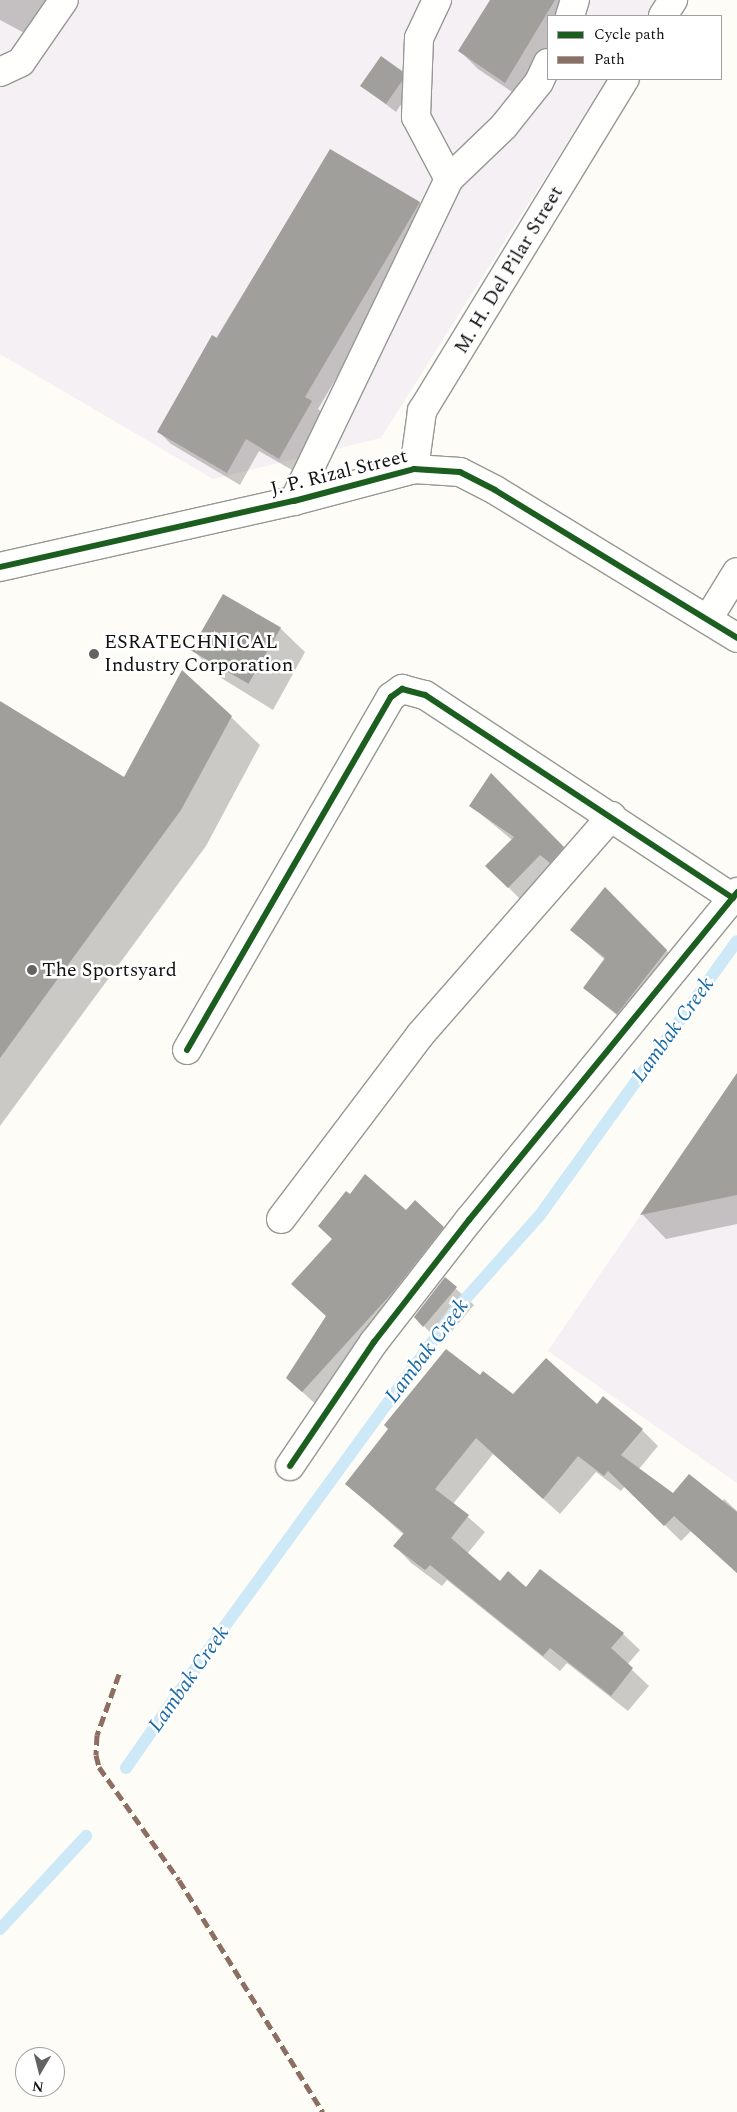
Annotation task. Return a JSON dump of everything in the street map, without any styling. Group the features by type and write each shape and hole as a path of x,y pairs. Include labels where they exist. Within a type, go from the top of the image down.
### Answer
{"street":[{"path":"0,72 21,62 64,0"},
{"path":"437,0 419,38 416,117 450,179"},
{"path":"570,15 575,0"},
{"path":"664,15 673,0"},
{"path":"294,501 450,179 504,126 539,82 547,65"},
{"name":"M. H. Del Pilar Street","path":"414,469 422,411 624,80"},
{"name":"J. P. Rizal Street","path":"0,566 294,501 414,469 460,472 495,490 737,638"},
{"path":"708,619 737,572"},
{"path":"187,1050 391,697 402,689 425,695 735,895 469,1220 374,1342 290,1466"},
{"path":"282,1219 420,1035 612,816"}],"shaded area":[{"path":"0,0 657,0 648,15 547,15 547,80 606,80 381,438 213,479 0,354"},
{"path":"737,1073 737,1483 548,1351"}],"building":[{"path":"490,0 555,0 505,83 458,51"},
{"path":"381,56 402,71 402,81 386,104 360,86"},
{"path":"330,149 420,202 305,397 312,401 279,459 246,439 227,473 157,432 212,335 217,338"},
{"path":"223,594 281,628 249,684 190,650"},
{"path":"182,670 232,716 181,810 0,1058 0,701 124,777"},
{"path":"491,773 564,847 550,863 540,855 508,888 485,866 514,837 469,806"},
{"path":"605,887 667,950 617,1014 583,988 605,958 570,930"},
{"path":"737,1073 737,1195 640,1215 675,1164"},
{"path":"365,1174 406,1210 415,1200 444,1227 392,1293 302,1392 286,1378 326,1316 291,1284 332,1239 318,1226 346,1191 350,1194"},
{"path":"445,1277 457,1287 423,1327 414,1317"},
{"path":"446,1349 480,1375 483,1371 513,1394 546,1358 597,1404 603,1396 643,1429 621,1455 673,1493 689,1474 737,1512 737,1573 674,1516 664,1526 608,1471 604,1476 578,1456 543,1499 476,1438 435,1489 469,1515 451,1538 500,1581 508,1571 526,1587 540,1569 624,1633 611,1648 633,1668 611,1696 550,1648 543,1656 430,1565 425,1570 393,1546 404,1533 345,1484 388,1429 384,1425"}],"waterway":[{"name":"Lambak Creek","path":"126,1768 225,1626 453,1313 540,1215 737,941"},
{"name":"Lambak Creek","path":"0,1929 86,1836"}],"marked path":[{"path":"119,1674 97,1735 96,1755 99,1767 179,1880 323,2112"}],"cycle path":[{"path":"0,567 294,501 414,469 460,472 495,490 737,638"},
{"path":"187,1050 391,697 402,689 425,695 733,898"},
{"path":"290,1466 374,1342 469,1220 737,892"}],"place":[{"name":"ESRATECHNICAL Industry Corporation","path":"94,654"},
{"name":"The Sportsyard","path":"32,970"}]}
